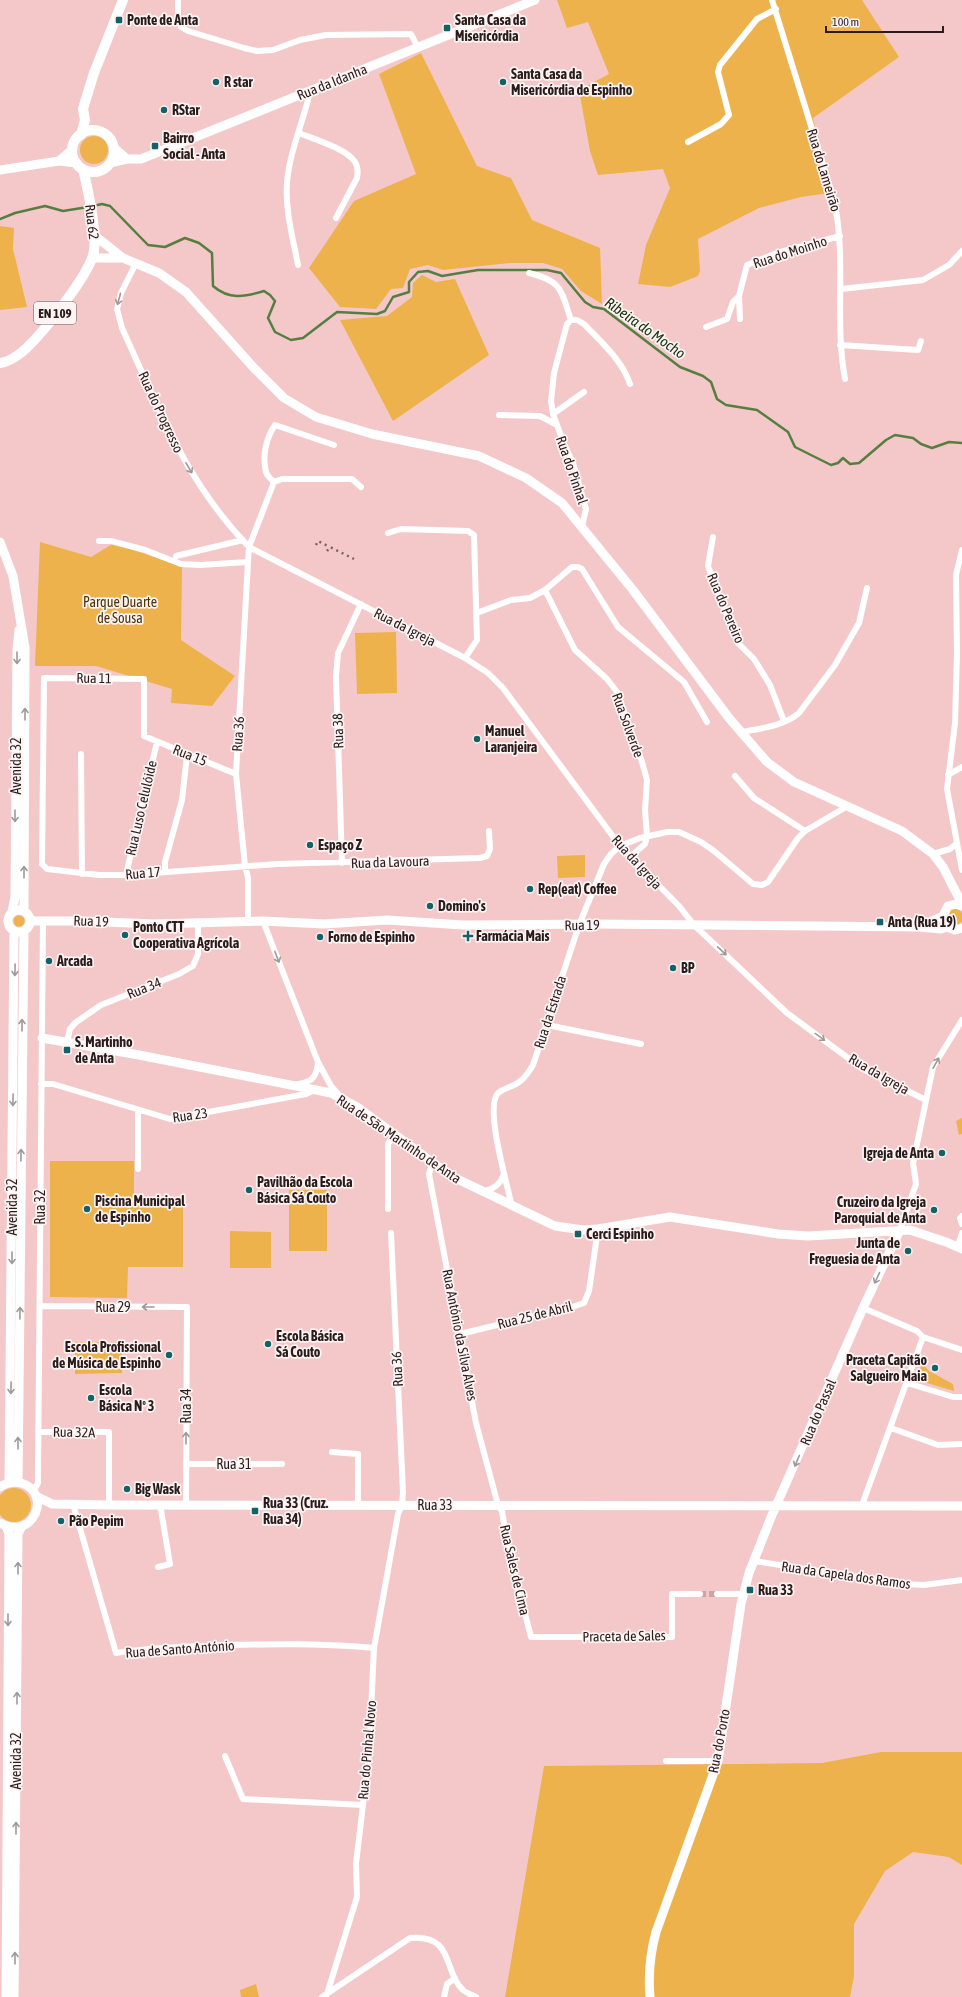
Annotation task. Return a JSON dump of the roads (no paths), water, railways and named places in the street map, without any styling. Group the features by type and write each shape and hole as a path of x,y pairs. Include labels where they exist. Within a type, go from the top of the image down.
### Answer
{"main road":[{"path":"59,161 73,149 74,144 81,135 85,120 83,110 89,87 123,0"},
{"name":"Rua da Idanha","path":"110,163 127,159 141,159 418,48 530,1"},
{"path":"85,120 94,130 105,134 114,148 127,159"},
{"path":"81,135 94,130"},
{"path":"0,170 59,161 96,172 106,167 110,163 114,148"},
{"name":"EN 109","path":"73,149 80,166"},
{"name":"Rua 62","path":"0,363 14,358 32,341 82,280 92,258 94,250 93,224 88,187 80,166"},
{"name":"Rua 62","path":"88,187 96,172"},
{"path":"94,235 123,258 159,274 186,292 253,367 284,398 316,417 372,434 479,456 526,478 562,503 633,590 729,718 743,732 767,762 794,782 846,807 902,831 934,854 943,867 953,890 962,905"},
{"path":"92,258 123,258"},
{"name":"Avenida 32","path":"0,542 13,576 25,648 24,911"},
{"name":"Avenida 32","path":"7,918 15,882 17,650 20,619"},
{"path":"947,927 943,916 953,890"},
{"path":"948,906 956,904 962,905"},
{"path":"18,910 24,911 29,915 30,921 28,928 24,931 14,931 10,927 7,918 18,910"},
{"name":"Rua 19","path":"919,927 943,916"},
{"name":"Rua 19","path":"30,921 154,924 263,921 324,924 387,920 463,925 694,925 919,927 941,929 947,927 955,930 962,928"},
{"name":"Avenida 32","path":"14,931 14,1482"},
{"name":"Avenida 32","path":"14,1482 24,931"},
{"name":"Rua de São Martinho de Anta","path":"42,1038 317,1089 340,1096 432,1164 481,1192 555,1226 583,1230 598,1229 670,1217 786,1235 808,1236 910,1230 960,1248"},
{"name":"Rua do Passal","path":"777,1506 863,1308 900,1230"},
{"path":"0,1487 14,1482"},
{"name":"Rua 33","path":"14,1482 29,1487 34,1494 52,1504 962,1506"},
{"path":"34,1494 37,1502 35,1515"},
{"path":"3,1525 22,1526 28,1524 35,1515 52,1504"},
{"name":"Rua do Porto","path":"650,1997 649,1977 651,1951 656,1932 718,1762 743,1594 754,1561 777,1506"},
{"name":"Avenida 32","path":"3,1525 9,1534 6,1997"},
{"name":"Avenida 32","path":"14,1997 18,1534 22,1526"}],"street":[{"path":"178,0 178,17 181,27 188,31 244,48 273,50 300,40 326,35 411,34 418,48"},
{"name":"Rua do Lameirão","path":"772,0 834,200 840,224 840,345 845,379"},
{"path":"688,142 721,124 729,115 718,72 720,65 757,19 776,9"},
{"path":"298,265 287,201 287,189 289,169 308,100 309,91"},
{"path":"299,133 347,154 356,162 358,171 357,178 336,218"},
{"name":"Rua do Moinho","path":"706,327 727,319 733,302 739,296 747,265 777,254 840,236"},
{"path":"841,289 923,280 950,265 962,251"},
{"name":"Rua do Progresso","path":"136,264 121,293 117,309 122,328 173,441 197,484 226,524 249,547"},
{"path":"529,273 544,276 559,286 571,320 577,320 584,324 619,362 627,374 630,384"},
{"path":"739,296 740,319"},
{"name":"Rua do Pinhal","path":"571,320 567,324 554,373 551,401 553,414 573,463 586,508 582,526"},
{"path":"840,345 918,350 921,341"},
{"path":"553,414 584,392"},
{"path":"499,415 540,416 557,425"},
{"path":"334,446 275,425 268,435 266,473 274,482 282,479 352,479 362,487"},
{"name":"Rua 36","path":"248,921 248,878 244,866 236,774 248,562 249,547 274,482"},
{"path":"388,533 401,529 468,531 474,535 478,613 477,640 465,658"},
{"name":"Rua do Pereiro","path":"713,537 708,566 723,606 738,642 754,659 770,686 784,721"},
{"path":"176,556 243,540"},
{"path":"99,541 111,541 145,550 181,564 200,565 248,562"},
{"name":"Rua da Igreja","path":"249,547 465,658 488,673 517,704 620,846 679,906 694,925 787,1013 863,1068 926,1100 912,1163 916,1184 900,1230"},
{"path":"962,550 956,575 960,652 955,723 947,789 962,870"},
{"path":"478,613 511,600 530,598 545,590 572,567 578,567 582,569 618,627 684,682 707,722"},
{"path":"743,732 774,726 792,719 800,713 835,665 859,623 867,588"},
{"name":"Rua Solverde","path":"545,590 575,650 607,679 619,696 647,780 645,810 647,836"},
{"name":"Rua 38","path":"342,863 336,676 338,653 361,604"},
{"name":"Rua 11","path":"44,678 144,680 144,736"},
{"name":"Avenida 32","path":"43,867 44,678"},
{"name":"Rua 15","path":"144,736 236,774"},
{"name":"Rua Luso Celulóide","path":"126,875 157,742"},
{"path":"81,754 82,874"},
{"path":"164,871 164,862 182,800 187,755"},
{"path":"948,775 962,767"},
{"path":"735,776 754,798 805,831"},
{"path":"620,846 647,836 667,832 679,832 714,851 746,880 753,884 762,885 768,882 798,838 805,831 846,807"},
{"name":"Rua da Lavoura","path":"244,866 480,858 487,856 490,849 489,831"},
{"path":"630,857 645,844 647,836"},
{"path":"934,854 950,849 957,843"},
{"name":"Rua da Estrada","path":"512,1207 496,1139 495,1101 498,1094 521,1081 528,1074 547,1025 579,925 604,864 611,854 620,846"},
{"name":"Rua 17","path":"43,867 82,874 126,875 244,866"},
{"name":"Rua 32","path":"34,1494 38,1483 42,921"},
{"path":"263,921 318,1062 331,1086 340,1096"},
{"name":"Rua 34","path":"67,1042 70,1029 81,1018 101,1005 190,969 196,963 198,954 198,923"},
{"path":"926,1100 933,1068 962,1022"},
{"path":"547,1025 641,1044"},
{"path":"293,1085 311,1081 317,1070 318,1062"},
{"name":"Rua 23","path":"41,1084 53,1084 168,1119 306,1094 317,1089"},
{"path":"138,1110 138,1169"},
{"path":"388,1209 388,1144 394,1135"},
{"name":"Rua António da Silva Alves","path":"432,1164 429,1174 476,1423 498,1505"},
{"path":"495,1199 497,1186 502,1179 504,1172"},
{"path":"481,1192 497,1186"},
{"path":"962,1216 960,1218 962,1224"},
{"name":"Rua 25 de Abril","path":"460,1334 584,1303 589,1292 598,1229"},
{"name":"Rua 36","path":"391,1233 403,1492 402,1505"},
{"path":"960,1248 962,1233"},
{"name":"Rua 29","path":"40,1306 187,1307"},
{"name":"Rua 34","path":"186,1505 187,1307"},
{"path":"863,1308 916,1331 923,1337 962,1350"},
{"path":"862,1505 923,1337"},
{"path":"907,1384 954,1397 962,1396"},
{"path":"891,1428 938,1445 962,1444"},
{"name":"Rua 32A","path":"38,1432 109,1432 109,1505"},
{"path":"332,1452 358,1454 358,1505"},
{"name":"Rua 31","path":"186,1464 282,1464"},
{"name":"Rua de Santo António","path":"73,1504 116,1653 140,1649 266,1644 330,1644 374,1648"},
{"path":"158,1567 170,1564 160,1504"},
{"name":"Rua do Pinhal Novo","path":"324,1995 356,1906 356,1864 369,1754 374,1648 398,1514 402,1505"},
{"name":"Rua Sales de Cima","path":"498,1505 502,1511 508,1548 531,1637"},
{"name":"Rua da Capela dos Ramos","path":"754,1561 903,1584 924,1585 962,1580"},
{"name":"Praceta de Sales","path":"531,1637 672,1637 672,1594 700,1594"},
{"path":"717,1594 743,1594"},
{"path":"225,1756 243,1799 363,1805"},
{"path":"666,1761 718,1762"},
{"path":"324,1995 410,1938 425,1938 439,1945 448,1958 455,1978 462,1990 476,1997"},
{"path":"444,1997 447,1984 455,1978"}],"waterway":[{"name":"Ribeira do Mocho","path":"93,206 102,204 110,206 148,245 165,247 185,238 199,243 212,253 213,286 225,294 237,296 250,295 264,291 270,295 275,301 268,318 275,332 291,340 303,338 337,312 377,314 385,311 393,297 409,292 409,282 418,272 428,271 442,276 478,270 547,270 561,273 585,302 593,307 604,309 680,367 703,376 711,382 717,399 726,405 757,410 788,432 795,447 831,465 838,463 843,458 850,464 859,463 886,440 895,435 913,438 921,444 932,448 949,442 962,443"},
{"name":"Ribeira do Mocho","path":"0,219 15,213 45,206 63,211 88,207"}],"tunnel":[{"path":"700,1594 717,1594"}],"railway":[{"path":"316,545 318,541 330,547"},
{"path":"327,551 330,547 354,559"}],"place":[{"name":"Ponte de Anta","path":"119,20"},
{"name":"Santa Casa da Misericórdia","path":"447,28"},
{"name":"R star","path":"216,82"},
{"name":"Santa Casa da Misericórdia de Espinho","path":"503,82"},
{"name":"RStar","path":"164,110"},
{"name":"Bairro Social - Anta","path":"155,146"},
{"name":"Manuel Laranjeira","path":"477,739"},
{"name":"Espaço Z","path":"310,845"},
{"name":"Rep(eat) Coffee","path":"530,889"},
{"name":"Domino's","path":"430,906"},
{"name":"Anta (Rua 19)","path":"880,922"},
{"name":"Ponto CTT Cooperativa Agrícola","path":"125,935"},
{"name":"Farmácia Mais","path":"468,936"},
{"name":"Forno de Espinho","path":"320,937"},
{"name":"Arcada","path":"49,961"},
{"name":"BP","path":"673,968"},
{"name":"S. Martinho de Anta","path":"67,1050"},
{"name":"Igreja de Anta","path":"942,1153"},
{"name":"Pavilhão da Escola Básica Sá Couto","path":"249,1190"},
{"name":"Piscina Municipal de Espinho","path":"87,1209"},
{"name":"Cruzeiro da Igreja Paroquial de Anta","path":"934,1210"},
{"name":"Cerci Espinho","path":"578,1234"},
{"name":"Junta de Freguesia de Anta","path":"908,1251"},
{"name":"Escola Básica Sá Couto","path":"268,1344"},
{"name":"Escola Profissional de Música de Espinho","path":"169,1355"},
{"name":"Praceta Capitão Salgueiro Maia","path":"935,1368"},
{"name":"Escola Básica Nº 3","path":"91,1398"},
{"name":"Big Wask","path":"127,1489"},
{"name":"Rua 33 (Cruz. Rua 34)","path":"255,1511"},
{"name":"Pão Pepim","path":"61,1521"},
{"name":"Rua 33","path":"750,1590"}],"park label":[{"name":"Parque Duarte de Sousa","path":"120,610"}]}
